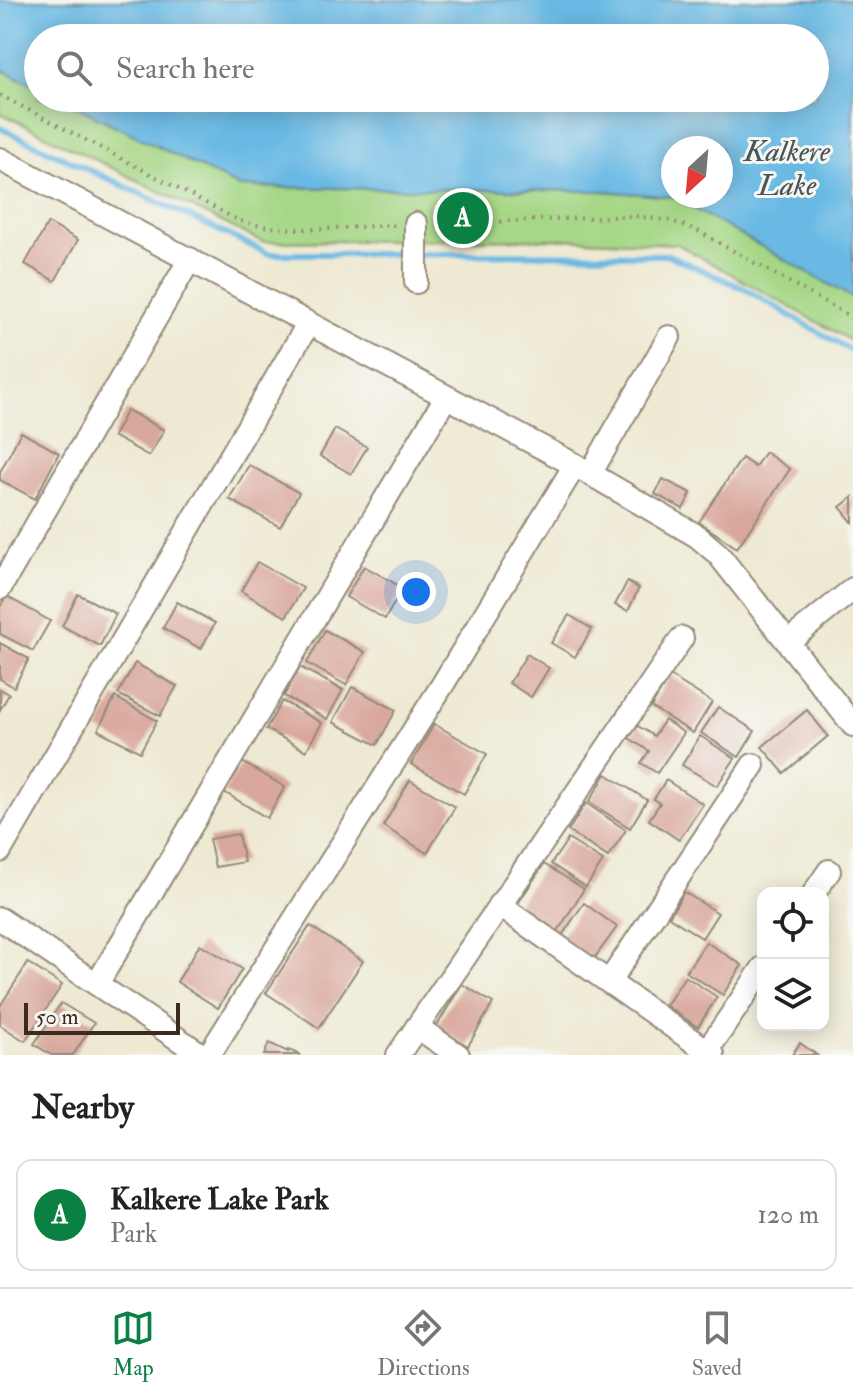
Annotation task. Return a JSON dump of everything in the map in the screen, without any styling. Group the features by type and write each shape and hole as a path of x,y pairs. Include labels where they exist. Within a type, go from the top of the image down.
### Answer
{"street":[{"path":"0,159 582,469 697,536 718,554 853,725"},
{"path":"0,588 190,259"},
{"path":"0,851 308,324"},
{"path":"209,1055 435,697 669,337"},
{"path":"97,984 446,397"},
{"path":"788,642 853,589"},
{"path":"398,1055 682,638"},
{"path":"609,982 753,765"},
{"path":"818,887 829,871"},
{"path":"499,905 710,1053 757,978"},
{"path":"0,919 202,1055"},
{"path":"417,1027 458,1055"}],"green space":[{"path":"0,69 24,80 24,112 87,112 240,187 603,191 661,196 661,208 693,208 853,298 853,342 677,244 560,239 262,242 0,113"}],"water":[{"name":"Kalkere Lake","path":"0,0 853,0 853,298 693,208 733,208 733,136 661,136 661,196 603,191 240,187 87,112 829,112 829,24 24,24 24,80 0,69"}],"building":[{"path":"48,223 78,240 55,281 25,264"},
{"path":"127,410 164,430 149,456 113,436"},
{"path":"335,429 367,447 351,474 320,456"},
{"path":"21,432 59,453 35,499 0,480 0,472"},
{"path":"765,452 790,469 737,548 699,522 742,458 755,467"},
{"path":"249,465 299,493 280,527 229,499"},
{"path":"663,479 691,493 683,509 655,494"},
{"path":"853,497 853,523 840,507"},
{"path":"257,562 303,588 286,617 241,591"},
{"path":"364,566 403,588 385,619 346,597"},
{"path":"627,582 639,588 628,611 615,605"},
{"path":"78,594 116,614 100,646 62,626"},
{"path":"6,596 50,621 33,651 0,634 0,607"},
{"path":"177,602 215,623 201,649 163,628"},
{"path":"569,615 592,629 575,657 551,643"},
{"path":"325,630 365,652 346,685 307,663"},
{"path":"0,643 29,659 14,687 0,679"},
{"path":"527,654 549,668 531,697 509,683"},
{"path":"135,663 177,686 160,716 118,694"},
{"path":"300,667 343,690 327,719 284,696"},
{"path":"670,676 712,702 693,733 651,707"},
{"path":"352,687 396,710 377,745 333,722"},
{"path":"0,689 9,694 0,710"},
{"path":"115,697 157,721 140,752 98,730"},
{"path":"282,701 322,723 306,751 266,729"},
{"path":"718,707 755,731 739,757 701,733"},
{"path":"807,710 828,736 784,773 762,747"},
{"path":"665,720 684,733 657,773 641,763 649,751 629,738 638,726 654,736"},
{"path":"434,724 487,754 464,794 411,764"},
{"path":"700,736 735,758 717,786 682,765"},
{"path":"242,762 285,787 267,818 224,792"},
{"path":"606,774 647,800 630,828 589,802"},
{"path":"410,780 455,807 427,853 383,826"},
{"path":"666,780 703,804 679,840 649,820 660,803 654,799"},
{"path":"586,803 626,830 608,857 568,831"},
{"path":"238,834 244,862 215,867 209,839"},
{"path":"568,839 603,861 586,887 551,864"},
{"path":"544,864 584,889 556,934 515,908"},
{"path":"684,892 718,913 702,938 669,917"},
{"path":"584,903 617,927 593,960 561,937"},
{"path":"310,926 363,961 319,1028 266,993"},
{"path":"706,942 742,965 723,995 686,972"},
{"path":"200,944 242,969 218,1008 177,982"},
{"path":"28,963 62,985 25,1041 0,1025 0,1006"},
{"path":"685,976 717,997 698,1027 666,1006"},
{"path":"462,984 493,1003 468,1046 436,1027"},
{"path":"61,1003 94,1023 73,1055 51,1055 34,1044"},
{"path":"269,1043 288,1052 301,1055 264,1055"},
{"path":"800,1043 817,1055 792,1055"}],"waterway":[{"path":"0,128 269,254 409,254"},
{"path":"421,254 668,255 745,289 853,352"}],"place":[{"name":"Kalkere Lake Park","path":"463,218"}]}
